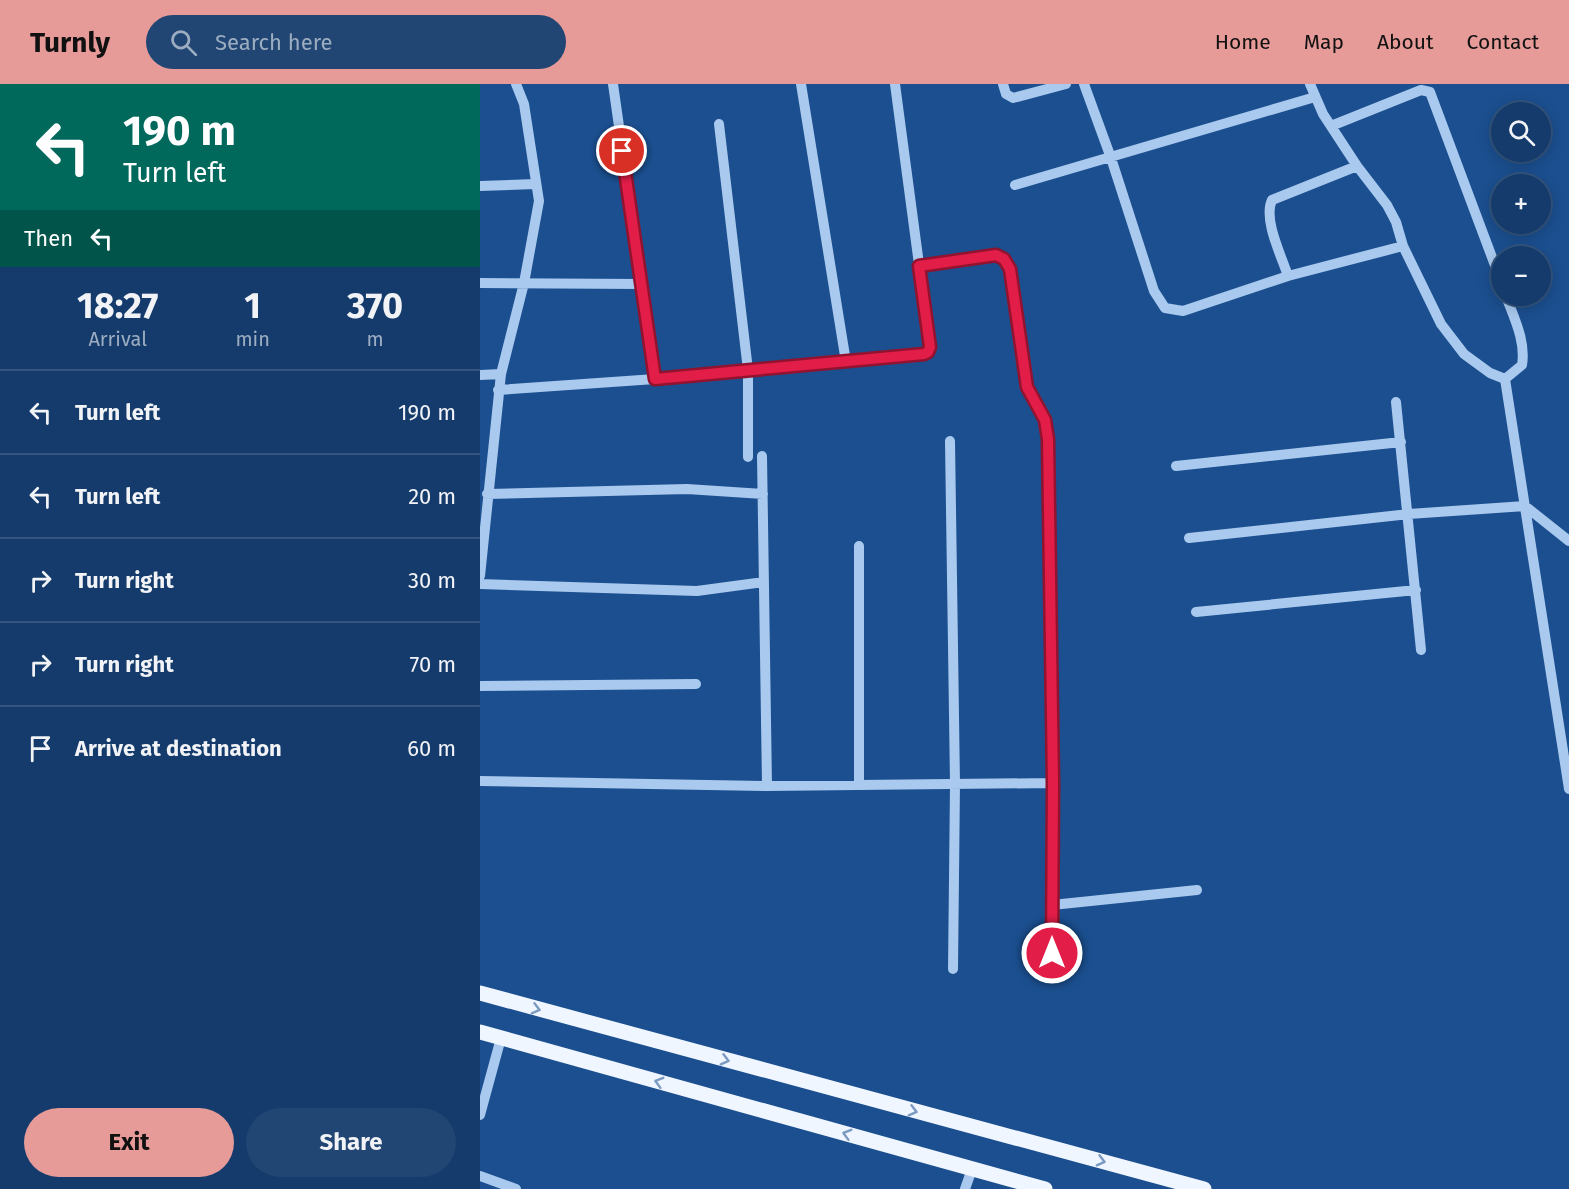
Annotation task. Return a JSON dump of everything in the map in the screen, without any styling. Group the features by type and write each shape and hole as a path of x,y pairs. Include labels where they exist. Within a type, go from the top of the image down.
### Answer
{"main road":[{"path":"480,993 1204,1189"},
{"path":"480,1032 1045,1189"}],"street":[{"path":"480,576 498,390 524,283 539,201 524,104 516,84"},
{"path":"613,84 655,379"},
{"path":"801,84 846,362"},
{"path":"498,390 655,379 846,362 928,352 930,347 895,84"},
{"path":"1003,84 1006,94 1013,98 1066,84"},
{"path":"1084,84 1111,158 1154,291 1165,308 1183,311 1288,276 1403,246"},
{"path":"1310,84 1331,126 1357,166 1387,205 1396,222 1403,246 1441,324 1464,354 1490,373 1505,379"},
{"path":"1331,126 1420,87 1430,92 1491,254"},
{"path":"1015,185 1315,97"},
{"path":"719,124 748,370 748,457"},
{"path":"1288,276 1269,219 1269,207 1272,200 1357,166"},
{"path":"480,186 536,184"},
{"path":"919,266 996,255 1004,259 1010,269 1027,387 1045,420 1048,439 1053,783 1052,953"},
{"path":"480,284 642,284"},
{"path":"1505,379 1522,365 1524,354 1520,334 1510,306"},
{"path":"480,375 501,374"},
{"path":"1505,379 1569,789"},
{"path":"1396,402 1422,650"},
{"path":"950,441 955,784 953,969"},
{"path":"1176,466 1401,442"},
{"path":"762,456 767,786"},
{"path":"487,494 687,489 763,494"},
{"path":"1189,538 1408,514 1525,506 1569,541"},
{"path":"859,546 859,785"},
{"path":"480,584 697,591 764,582"},
{"path":"1197,612 1416,590"},
{"path":"480,686 696,684"},
{"path":"480,781 767,786 1053,783"},
{"path":"1052,905 1197,890"},
{"path":"480,1115 501,1038"},
{"path":"965,1189 972,1169"},
{"path":"480,1176 516,1189"}],"route":[{"path":"622,151 655,379 924,354 930,347 919,266 996,255 1004,259 1010,269 1027,387 1045,420 1048,439 1053,783 1052,953"}]}
